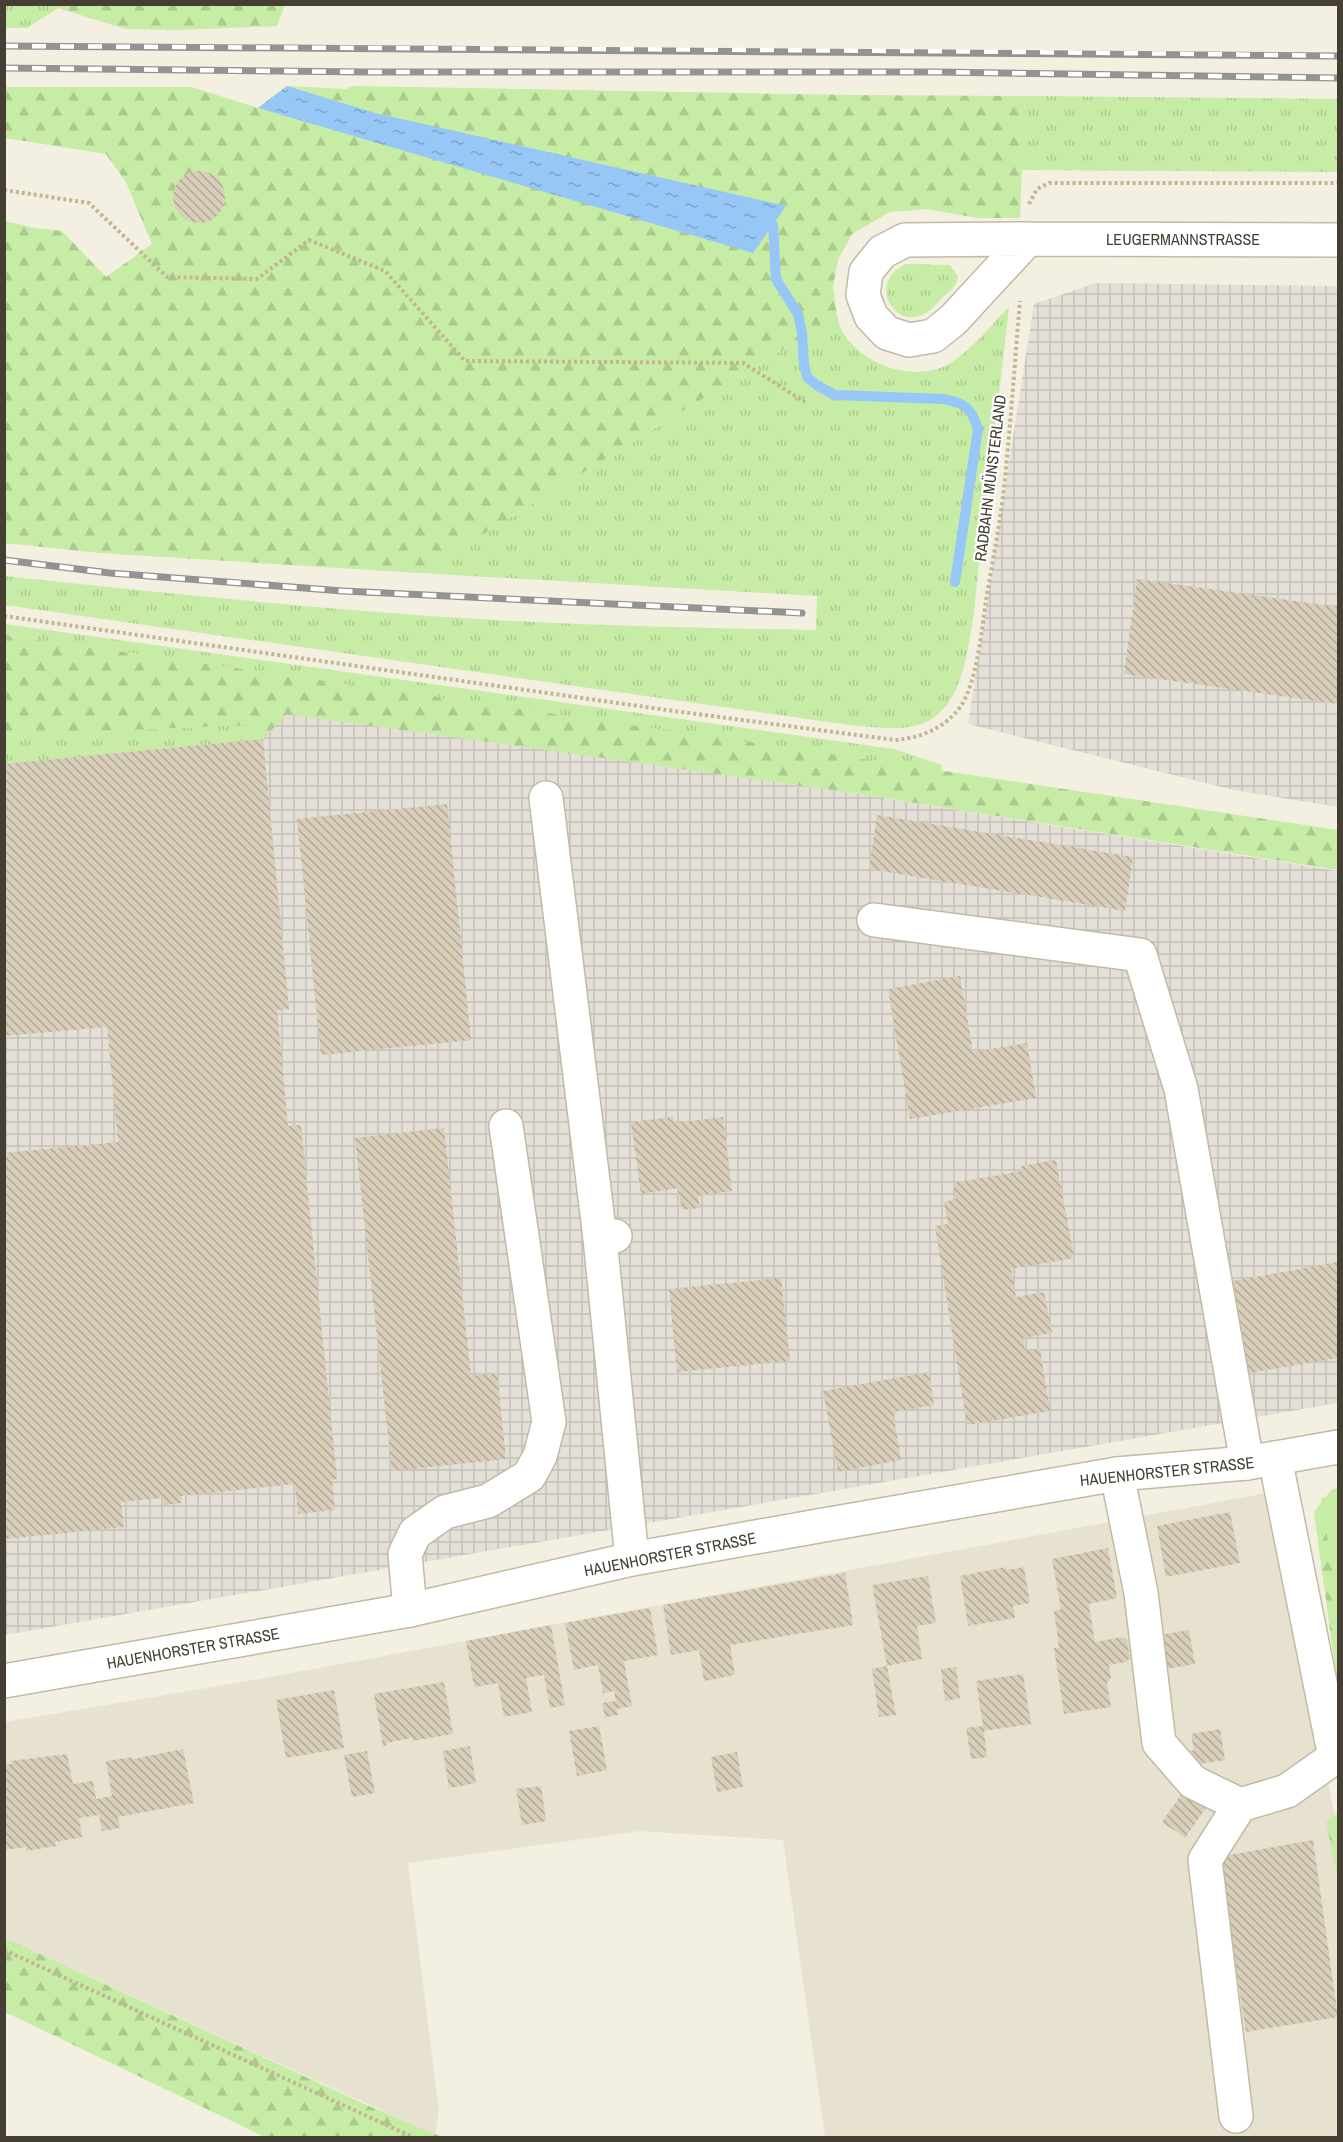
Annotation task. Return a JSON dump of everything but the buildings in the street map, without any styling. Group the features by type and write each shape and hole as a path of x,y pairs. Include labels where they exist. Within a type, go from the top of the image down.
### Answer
{"street":[{"name":"LEUGERMANNSTRASSE","path":"1028,239 953,320 933,336 909,340 887,333 871,316 863,295 866,272 882,252 905,240 1028,239 1338,240"},
{"path":"546,798 608,1237 632,1559"},
{"path":"874,920 1140,954 1181,1089 1261,1460 1335,1757 1287,1791 1240,1805 1205,1860 1236,2116"},
{"path":"410,1610 405,1554 415,1533 445,1512 488,1501 529,1476 540,1456 549,1422 506,1126"},
{"name":"HAUENHORSTER STRASSE","path":"4,1681 410,1610 632,1559 1117,1474 1261,1460 1338,1447"},
{"path":"1117,1474 1141,1593 1159,1743 1193,1782 1240,1805"}],"path":[{"path":"1028,239 1029,201 1037,189 1049,183 1338,183"},
{"path":"4,190 88,202 167,277 257,279 309,240 385,271 465,361 743,363 805,402"},
{"name":"RADBAHN MÜNSTERLAND","path":"4,616 686,712 895,740 914,739 948,720 961,705 971,684 1005,481 1020,293"},
{"path":"4,1950 415,2138"}],"shaded area":[{"path":"1096,283 1338,286 1338,807 1234,790 968,724 1034,304"},
{"path":"287,713 839,791 1338,871 1338,1403 5,1635 5,764"},
{"path":"1267,1493 1338,1830 1338,2137 825,2137 783,1840 640,1831 408,1863 439,2112 435,2135 5,1938 5,1722 248,1681"}],"green space":[{"path":"5,5 63,5 27,28 5,28"},
{"path":"63,5 285,5 277,26 177,30 126,29 58,8"},
{"path":"287,86 346,89 353,86 1025,96 1020,218 977,218 926,209 890,212 852,234 838,260 833,287 837,316 420,573 100,553 5,543 5,221 62,231 106,277 152,244 126,182 106,154 5,138 5,87 191,87 258,108"},
{"path":"1025,96 1338,99 1338,172 1021,170"},
{"path":"905,264 950,265 958,277 956,284 924,314 915,317 898,313 888,299 886,290 888,281 894,272"},
{"path":"1009,307 968,649 953,696 932,718 918,725 895,728 857,726 5,605 5,576 270,603 430,616 623,626 816,630 817,596 420,573 837,316 843,333 852,345 864,354 891,368 921,372 949,364 973,345"},
{"path":"5,624 894,749 942,765 941,771 5,635"},
{"path":"5,635 777,746 1338,830 1338,870 839,791 287,714 263,739 251,725 5,735"},
{"path":"251,725 263,739 5,764 4,735"},
{"path":"1338,1488 1338,1689 1314,1512 1332,1489"},
{"path":"1338,1495 1338,1602 1321,1498"},
{"path":"1338,1813 1338,1879 1326,1822"},
{"path":"5,1938 369,2106 442,2137 265,2137 5,2012"}],"water":[{"path":"287,86 375,113 786,206 753,253 258,108"}],"waterway":[{"path":"761,222 773,225 776,279 798,314 807,377 835,395 943,399 962,404 973,416 978,429 955,582"}],"railway":[{"path":"4,46 1338,56"},
{"path":"4,68 366,72 936,72 1338,78"},
{"path":"4,560 110,573 343,591 802,613"}]}
